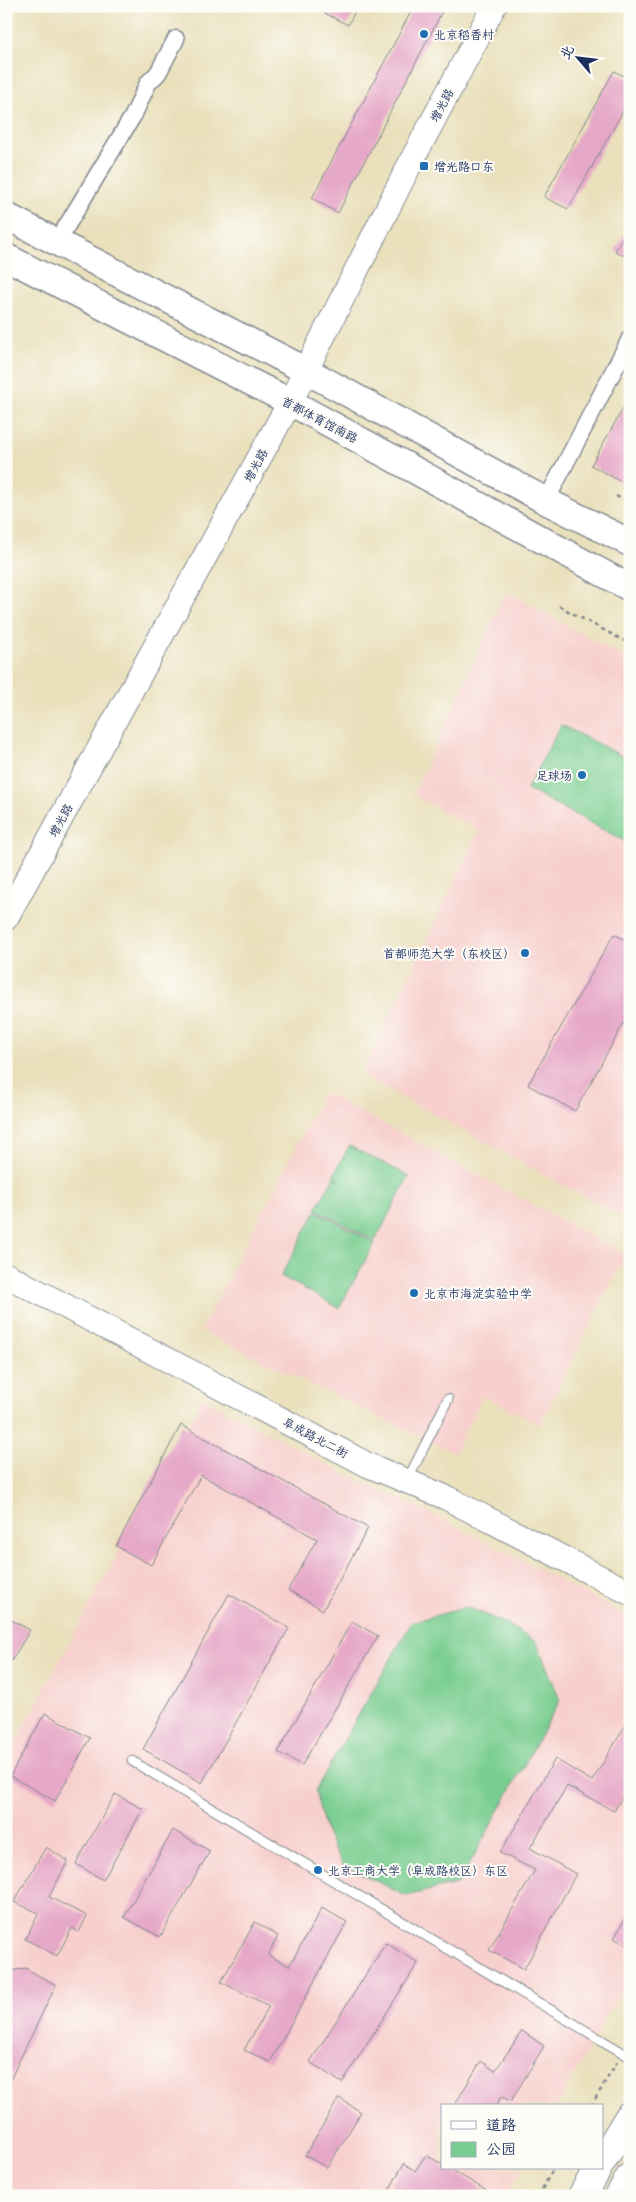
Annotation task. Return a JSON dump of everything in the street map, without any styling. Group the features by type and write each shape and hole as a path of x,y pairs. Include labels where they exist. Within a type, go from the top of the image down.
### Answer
{"highway":[{"path":"604,2158 630,2115"},
{"path":"582,2196 597,2170"},
{"path":"618,2196 630,2176"}],"main road":[{"path":"6,216 307,371 546,501 630,543"},
{"name":"首都体育馆南路","path":"6,257 290,402 630,588"}],"street":[{"name":"增光路","path":"6,918 307,371 412,160 494,6"},
{"path":"57,242 134,114 148,83 158,73 176,39"},
{"path":"546,501 630,339"},
{"name":"阜成路北二街","path":"6,1275 359,1460 447,1498 630,1593"}],"lane":[{"path":"407,1481 448,1399"},
{"path":"132,1761 626,2055"}],"path":[{"path":"616,496 630,503"},
{"path":"559,606 630,644"},
{"path":"592,2104 626,2055"},
{"path":"538,2196 553,2170"}],"shaded area":[{"name":"首都师范大学（东校区）","path":"506,591 630,661 630,1221 361,1075 479,831 413,795"},
{"name":"北京市海淀实验中学","path":"324,1092 625,1254 540,1425 483,1396 454,1453 201,1331"},
{"name":"北京工商大学（阜成路校区）东区","path":"202,1398 345,1474 426,1511 630,1617 630,1979 611,2008 558,2104 441,2104 441,2170 521,2170 506,2196 6,2196 6,1760"}],"green space":[{"name":"足球场","path":"561,725 630,760 630,844 527,789"},
{"path":"349,1146 409,1176 375,1241 316,1209 334,1177 340,1180 333,1176"},
{"path":"316,1211 375,1243 339,1308 281,1276"},
{"path":"467,1607 507,1624 537,1643 560,1700 459,1883 406,1896 342,1864 326,1833 315,1791 412,1622"}],"building":[{"path":"311,6 358,6 348,25"},
{"path":"414,6 445,6 338,213 312,198"},
{"path":"614,71 630,79 630,99 568,209 544,197"},
{"path":"630,224 630,259 615,251"},
{"path":"630,396 630,470 623,483 591,465"},
{"path":"614,934 630,942 630,1012 575,1111 528,1085"},
{"path":"181,1425 368,1528 323,1610 288,1590 317,1539 201,1475 151,1565 116,1546"},
{"path":"229,1594 289,1628 202,1783 143,1749"},
{"path":"6,1617 30,1630 6,1670"},
{"path":"352,1621 378,1636 302,1765 278,1752"},
{"path":"45,1713 90,1738 55,1801 10,1776"},
{"path":"630,1718 630,1784 614,1811 567,1786 530,1848 576,1874 524,1969 489,1950 535,1870 500,1853 555,1759 592,1781"},
{"path":"115,1794 143,1809 103,1880 76,1864"},
{"path":"173,1830 210,1851 160,1937 124,1917"},
{"path":"46,1847 68,1861 49,1897 87,1916 79,1932 72,1928 57,1956 25,1939 39,1913 14,1902"},
{"path":"322,1908 347,1922 270,2062 244,2050 269,2006 221,1982 255,1922 278,1936 268,1955 289,1966"},
{"path":"630,1911 630,1947 614,1938"},
{"path":"386,1943 418,1963 342,2083 310,2062"},
{"path":"25,1968 56,1985 6,2088 6,1982 12,1971"},
{"path":"522,2031 544,2046 511,2101 501,2097 497,2104 455,2104 481,2061 495,2071"},
{"path":"339,2098 361,2112 327,2168 305,2155"},
{"path":"426,2155 441,2163 441,2170 452,2170 495,2196 386,2196 404,2163 415,2171"}],"place":[{"name":"北京稻香村","path":"424,34"},
{"name":"增光路口东","path":"424,166"},
{"name":"足球场","path":"582,775"},
{"name":"首都师范大学（东校区）","path":"525,953"},
{"name":"北京市海淀实验中学","path":"414,1293"},
{"name":"北京工商大学（阜成路校区）东区","path":"318,1870"}]}
